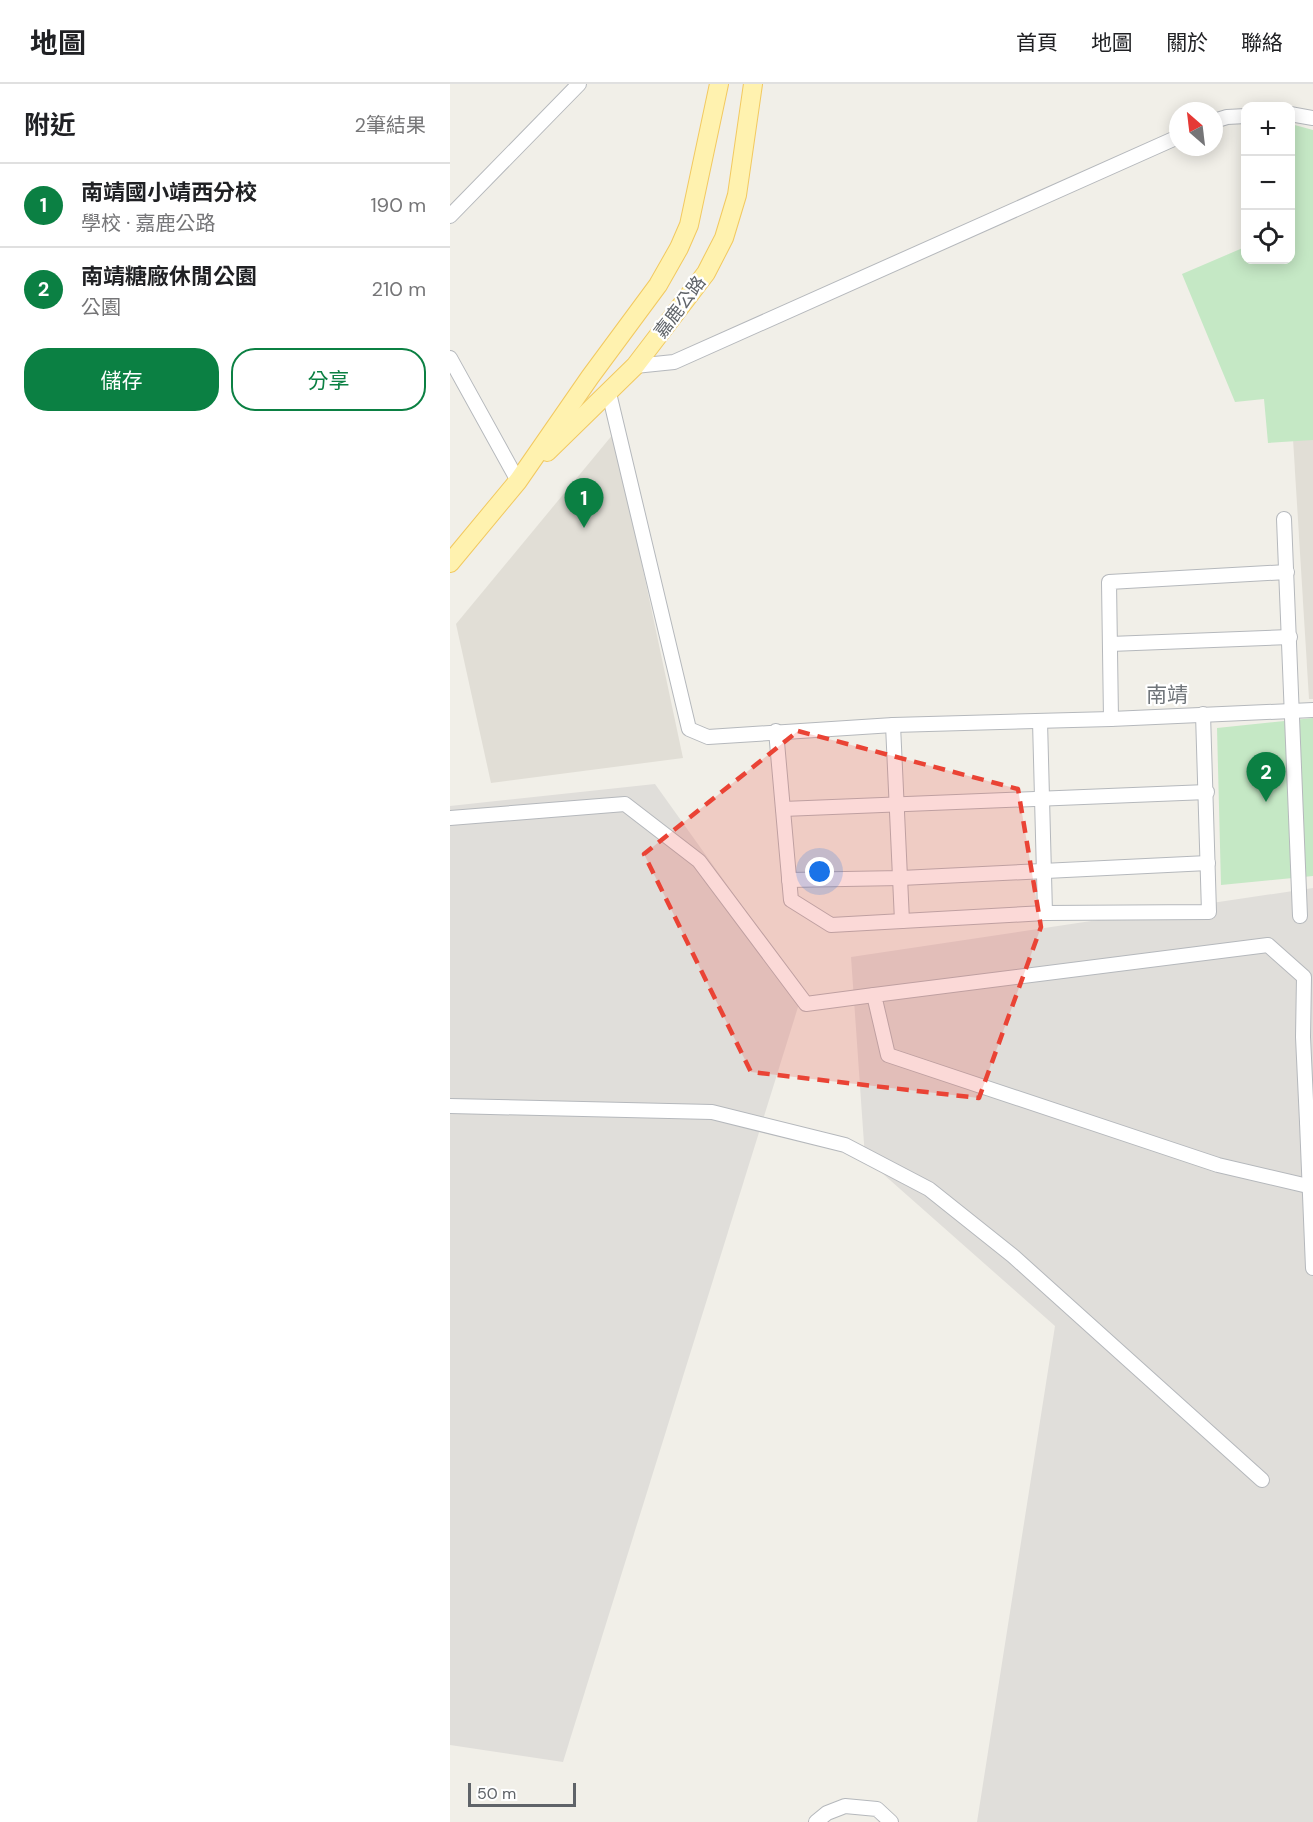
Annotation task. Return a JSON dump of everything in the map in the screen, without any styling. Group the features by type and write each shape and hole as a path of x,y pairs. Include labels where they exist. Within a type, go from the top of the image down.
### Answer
{"main road":[{"name":"嘉鹿公路","path":"450,563 518,481 590,377 658,285 679,248 689,225 719,84"},
{"name":"嘉鹿公路","path":"518,481 635,366 706,273 724,238 737,195 753,84"}],"street":[{"path":"450,216 579,84"},
{"path":"1295,115 1313,118"},
{"path":"1223,118 1241,116"},
{"path":"635,366 674,362 1169,141"},
{"path":"450,358 518,481"},
{"path":"609,393 689,729 708,736 893,725 1313,710"},
{"path":"1284,519 1300,916"},
{"path":"1111,719 1109,582 1287,572"},
{"path":"1110,644 1290,638"},
{"path":"776,731 791,900 831,925 1045,913 1209,912 1203,714"},
{"path":"1041,721 1045,913"},
{"path":"893,725 903,921"},
{"path":"783,809 1207,792"},
{"path":"450,818 626,804 699,861 806,1004 1268,945 1304,977 1303,1037 1310,1122 1308,1186 1313,1268"},
{"path":"789,880 901,878 1208,863"},
{"path":"874,995 888,1055 1218,1165 1308,1186"},
{"path":"450,1106 712,1112 845,1145 929,1189 1013,1256 1262,1480"},
{"path":"816,1822 826,1813 845,1806 877,1809 891,1822"}],"highlighted area":[{"path":"798,731 1018,789 1041,927 979,1098 751,1072 644,854"}],"shaded area":[{"path":"614,433 683,758 491,783 456,624"},
{"path":"1313,437 1313,699 1309,699 1293,439"},
{"path":"655,784 803,991 563,1762 450,1745 450,806"},
{"path":"1313,888 1313,1822 977,1822 1055,1326 865,1158 851,957"}],"green space":[{"path":"1295,125 1313,130 1313,440 1268,443 1264,399 1235,402 1182,274 1241,249 1241,264 1295,264"},
{"path":"1313,718 1313,876 1221,885 1217,728"}],"place":[{"name":"南靖國小靖西分校","path":"584,528"},
{"name":"南靖糖廠休閒公園","path":"1266,802"}],"district":[{"name":"南靖","path":"1167,695"}]}
